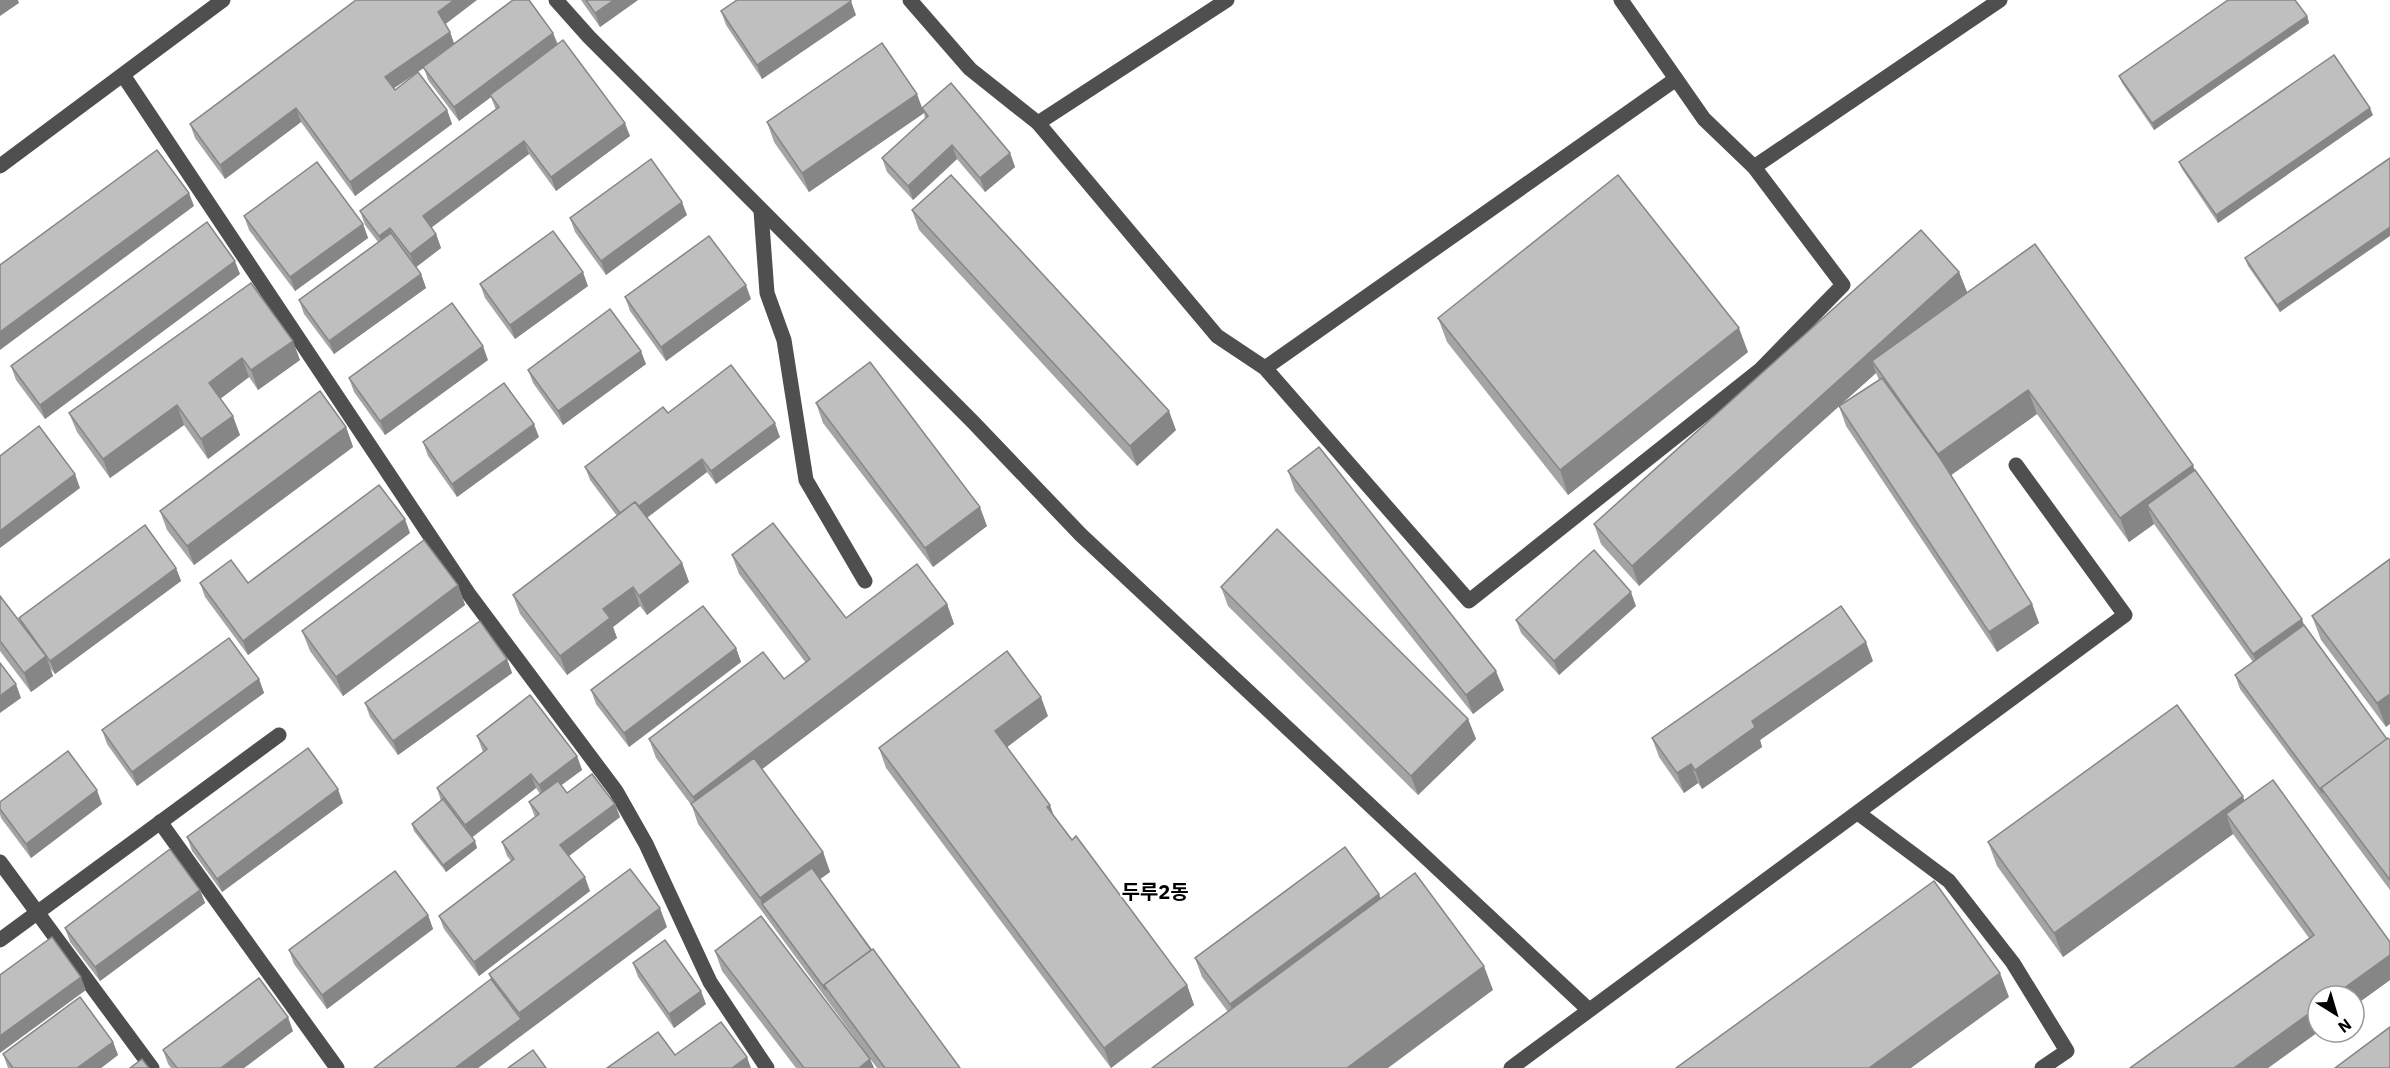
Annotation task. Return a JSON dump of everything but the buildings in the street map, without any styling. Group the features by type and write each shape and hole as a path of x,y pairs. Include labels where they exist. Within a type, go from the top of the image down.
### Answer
{"street":[{"path":"0,166 223,0"},
{"path":"556,0 589,37 973,422 1081,535 1589,1010"},
{"path":"910,0 970,69 1038,123 1217,336 1265,368 1469,601 1761,369 1843,285 1754,167 1704,119 1621,0"},
{"path":"1038,123 1227,0"},
{"path":"1754,167 2000,0"},
{"path":"123,75 468,593 616,791 646,844 710,982 767,1068"},
{"path":"1265,368 1676,79"},
{"path":"761,211 767,293 784,340 806,480 865,581"},
{"path":"1511,1068 2125,615 2016,465"},
{"path":"0,940 279,735"},
{"path":"1857,813 1950,881 2013,963 2067,1051 2042,1068"},
{"path":"160,822 337,1068"},
{"path":"0,862 152,1068"}],"district":[{"name":"두루2동","path":"1155,892"}]}
